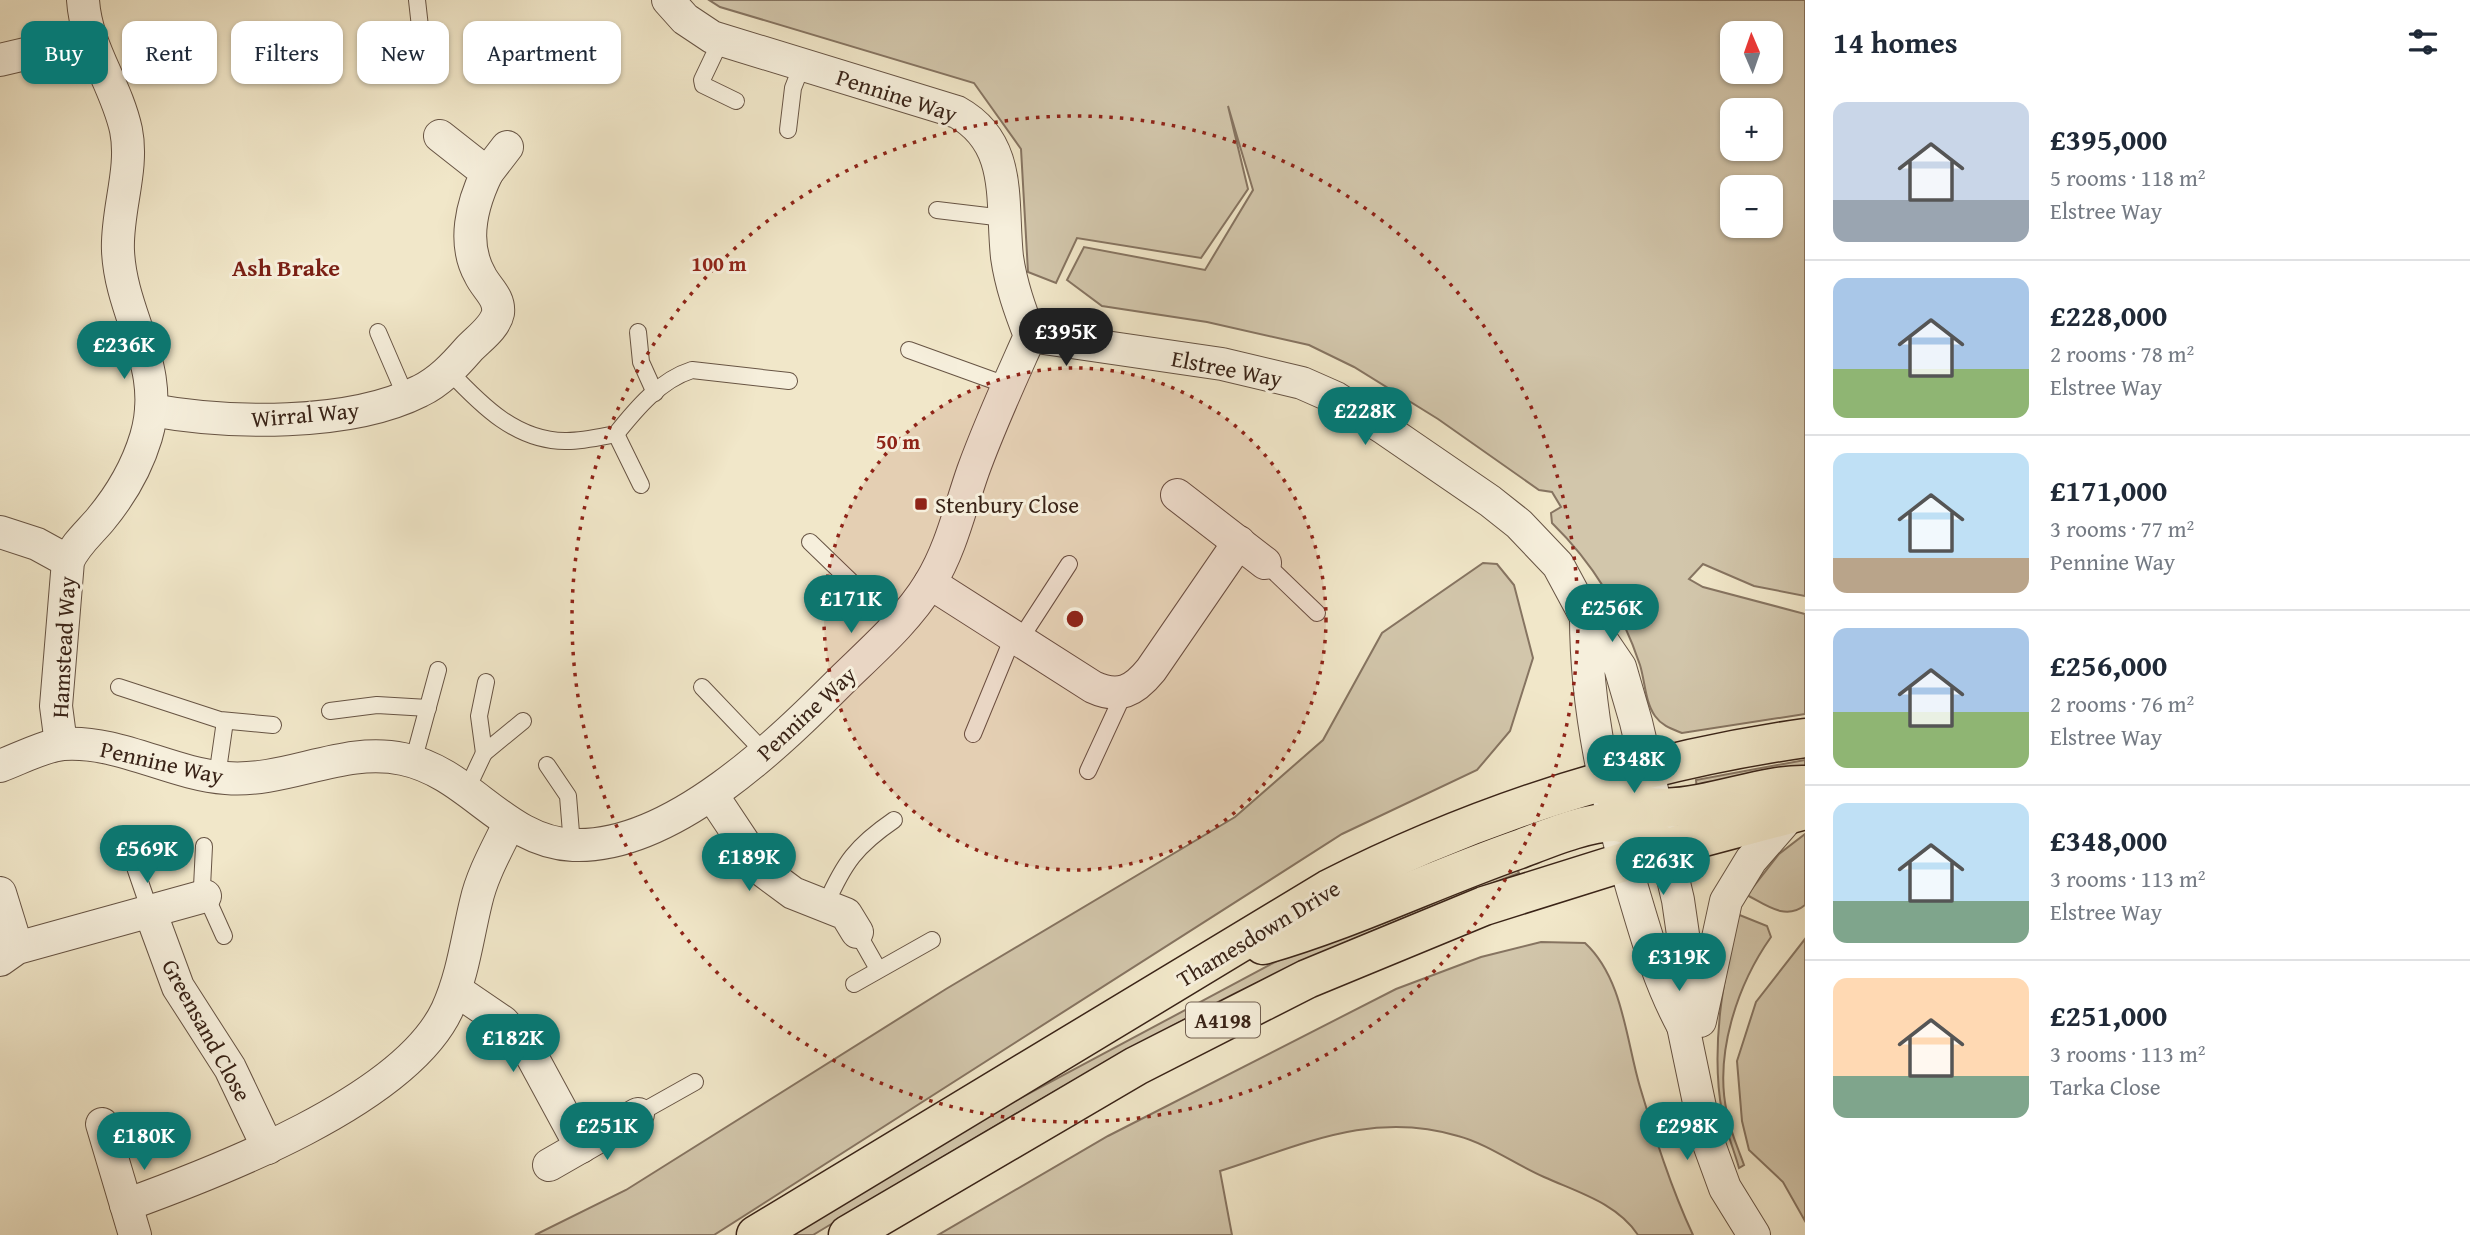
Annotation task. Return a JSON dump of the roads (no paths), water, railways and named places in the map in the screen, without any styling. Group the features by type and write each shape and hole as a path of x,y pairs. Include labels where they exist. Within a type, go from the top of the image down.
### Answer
{"main road":[{"name":"Thamesdown Drive","path":"756,1235 1329,889 1392,857 1532,801 1647,769 1805,738"},
{"path":"1603,781 1623,800 1644,808 1657,809 1768,787 1801,803"},
{"name":"A4198","path":"848,1235 1136,1066 1295,985 1484,906 1801,803"},
{"path":"1213,960 1322,928 1449,874 1545,840 1614,822 1632,827 1666,849"}],"street":[{"name":"Hamstead Way","path":"83,0 86,21"},
{"name":"Pennine Way","path":"0,766 61,744 101,747 217,777 274,778 364,756 386,756 414,762 467,789 509,824 529,836 572,845 612,841 633,834 712,795 765,753 896,625 930,583 949,542 1006,385 1030,336 1017,303 1008,260 997,155 984,130 957,112 721,40 685,19 668,0"},
{"path":"0,60 21,55"},
{"name":"Hamstead Way","path":"61,744 56,706 68,561 74,549 114,503 126,483 146,437 151,410 147,356 119,270 118,224 127,133 121,109 108,81"},
{"path":"440,136 487,173"},
{"name":"Wirral Way","path":"151,410 182,416 274,419 373,408 422,391 449,371 486,332 498,315 495,296 479,274 470,247 475,198 487,173 507,147"},
{"name":"Elstree Way","path":"1030,336 1271,374 1336,398 1433,460 1519,524 1558,565 1586,617 1620,667 1678,900 1687,962 1683,1026"},
{"path":"1177,495 1265,563"},
{"path":"0,532 37,544 68,561"},
{"path":"930,583 1093,687 1106,693 1124,693 1146,677 1239,542"},
{"name":"Elstree Way","path":"1586,617 1586,654 1603,781 1614,822 1655,967 1683,1026 1706,1136 1719,1175 1736,1209 1754,1235"},
{"path":"712,795 762,870 793,892 846,914 857,932"},
{"name":"Elstree Way","path":"1690,1061 1726,901 1751,860 1801,803"},
{"path":"126,1205 218,1172 268,1148 380,1083 405,1064 434,1032 456,990 476,901 509,824"},
{"path":"0,893 8,954 205,896"},
{"name":"Greensand Close","path":"150,911 178,987 230,1068 268,1148"},
{"path":"456,990 503,1022 530,1051 581,1147"},
{"path":"549,1165 638,1114"},
{"path":"102,1124 135,1235"}],"lane":[{"path":"418,0 420,21"},
{"path":"721,40 702,80 704,85 736,101"},
{"path":"788,130 793,88 803,65"},
{"path":"937,210 1004,218"},
{"path":"378,332 406,397"},
{"path":"638,332 641,362 655,393"},
{"path":"909,350 1006,385"},
{"path":"449,371 489,411 516,429 566,442 616,434 655,393 680,374 692,370 789,381"},
{"path":"616,434 641,485"},
{"path":"810,542 896,625"},
{"path":"1265,563 1317,613"},
{"path":"972,734 1016,639 1069,564"},
{"path":"414,762 438,670"},
{"path":"484,753 479,716 486,682"},
{"path":"120,687 225,721 273,725"},
{"path":"702,687 765,753"},
{"path":"1088,771 1124,693"},
{"path":"330,711 377,705 428,708"},
{"path":"217,777 225,721"},
{"path":"467,789 484,753 523,721"},
{"path":"547,765 568,796 572,845"},
{"path":"826,904 851,855 864,840 894,820"},
{"path":"127,844 150,911"},
{"path":"204,846 201,876 205,896 224,936"},
{"path":"857,932 878,969"},
{"path":"854,984 932,940"},
{"path":"638,1114 695,1082"}],"place":[{"name":"Stenbury Close","path":"921,504"}],"district":[{"name":"Ash Brake","path":"286,267"}]}
